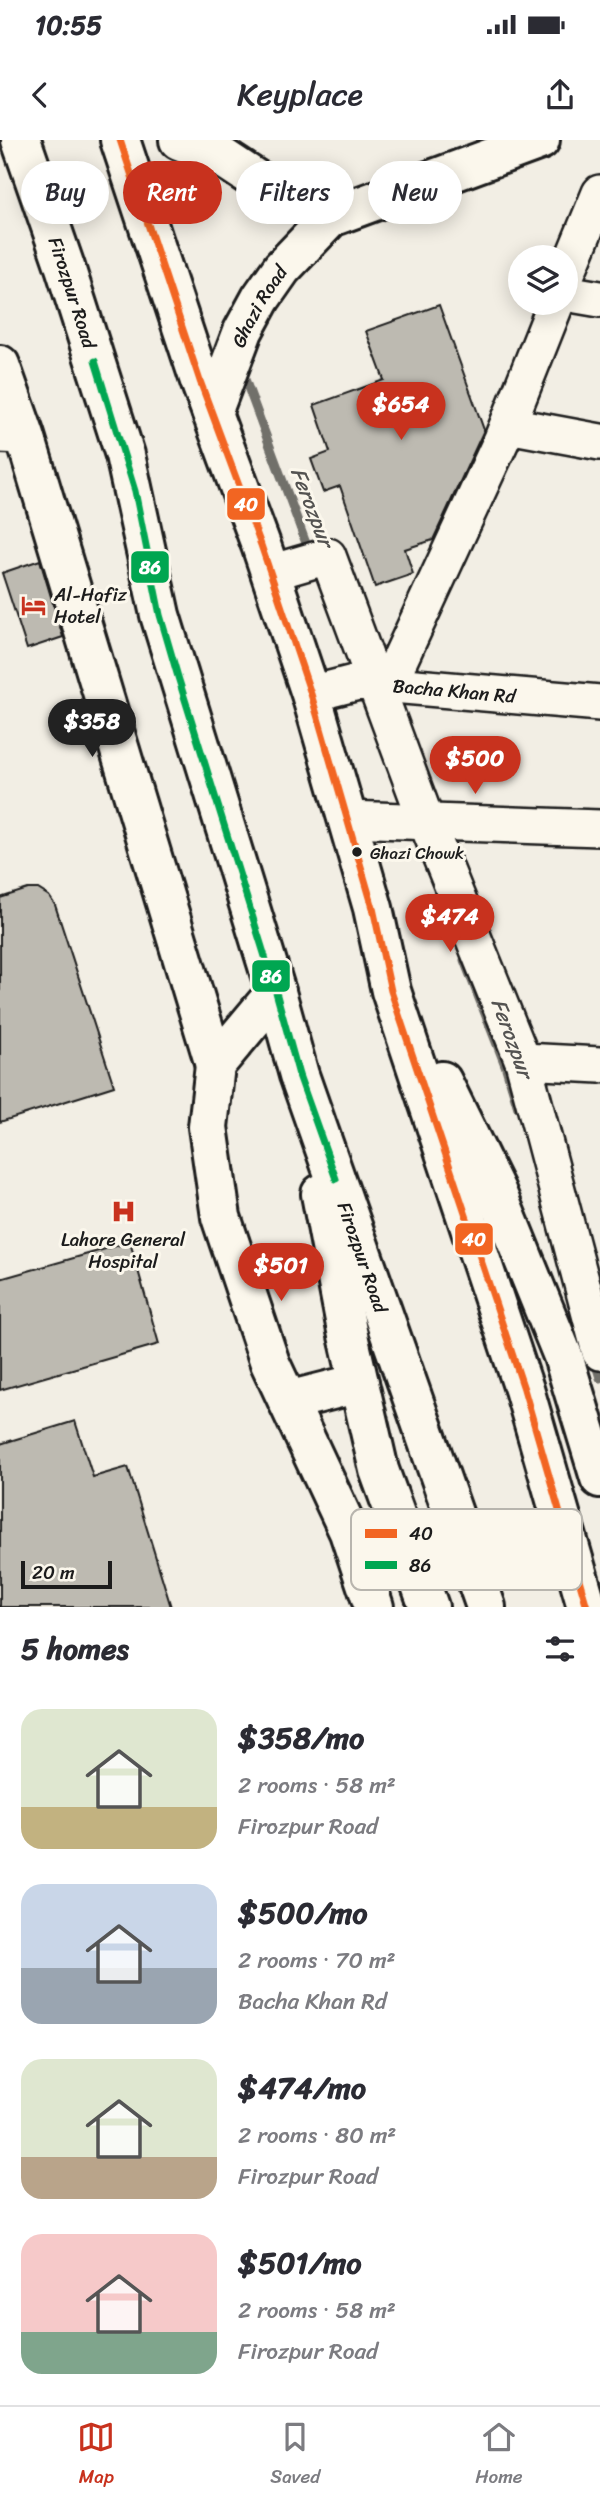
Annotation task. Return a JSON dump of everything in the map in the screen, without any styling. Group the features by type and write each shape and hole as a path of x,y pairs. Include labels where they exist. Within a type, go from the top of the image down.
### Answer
{"main road":[{"name":"Firozpur Road","path":"22,140 125,455 163,628 276,992 299,1075 452,1509"},
{"path":"120,140 311,694 373,908 391,991 524,1389 559,1509"},
{"name":"Ghazi Road","path":"354,208 540,140"},
{"path":"191,142 236,167"},
{"name":"Ghazi Road","path":"212,413 243,331 261,298 282,268 323,224"},
{"path":"0,365 13,435 215,1065 208,1127 221,1217 270,1363 351,1538"},
{"path":"391,991 429,1055 496,1191 563,1356 600,1478"},
{"path":"215,1065 276,992"},
{"path":"299,1075 344,1317 379,1470 393,1509"},
{"path":"288,1401 359,1383"},
{"path":"368,1590 374,1607"},
{"path":"423,1590 429,1607"},
{"name":"Firozpur Road","path":"480,1590 486,1607"},
{"path":"582,1590 587,1607"}],"street":[{"path":"578,246 600,193"},
{"path":"578,295 600,299"},
{"path":"381,684 508,425 551,315"},
{"path":"508,425 600,442"},
{"path":"270,573 328,556 381,684 426,823 523,1061 600,1352"},
{"name":"Bacha Khan Rd","path":"311,694 358,682 600,703"},
{"path":"347,819 600,828"},
{"path":"523,1061 600,1065"}],"building":[{"path":"439,305 484,430 433,540 405,549 413,574 375,587 340,486 323,492 311,459 330,452 314,405 384,380 366,331"},
{"name":"Al-Hafiz Hotel","path":"40,560 63,637 27,649 2,573"},
{"path":"28,889 38,889 49,896 55,905 114,1086 0,1122 0,898"},
{"path":"130,1242 159,1344 0,1390 0,1279"},
{"path":"75,1421 93,1477 128,1467 171,1607 0,1607 0,1444"}],"waterway":[{"name":"Ferozpur","path":"242,371 310,554"},
{"name":"Ferozpur","path":"464,960 505,1065 518,1108"},
{"name":"Ferozpur","path":"594,1359 600,1378"}],"transit line":[{"name":"40","path":"120,140 200,381 261,545 311,694 373,908 391,991 524,1389 559,1509"},
{"name":"86","path":"95,361 135,491 160,615 178,677 276,992 299,1075 336,1179"},
{"name":"40","path":"582,1590 587,1607"}],"place":[{"name":"Al-Hafiz Hotel","path":"34,605"},
{"name":"Ghazi Chowk","path":"357,852"},
{"name":"Lahore General Hospital","path":"123,1211"}]}
